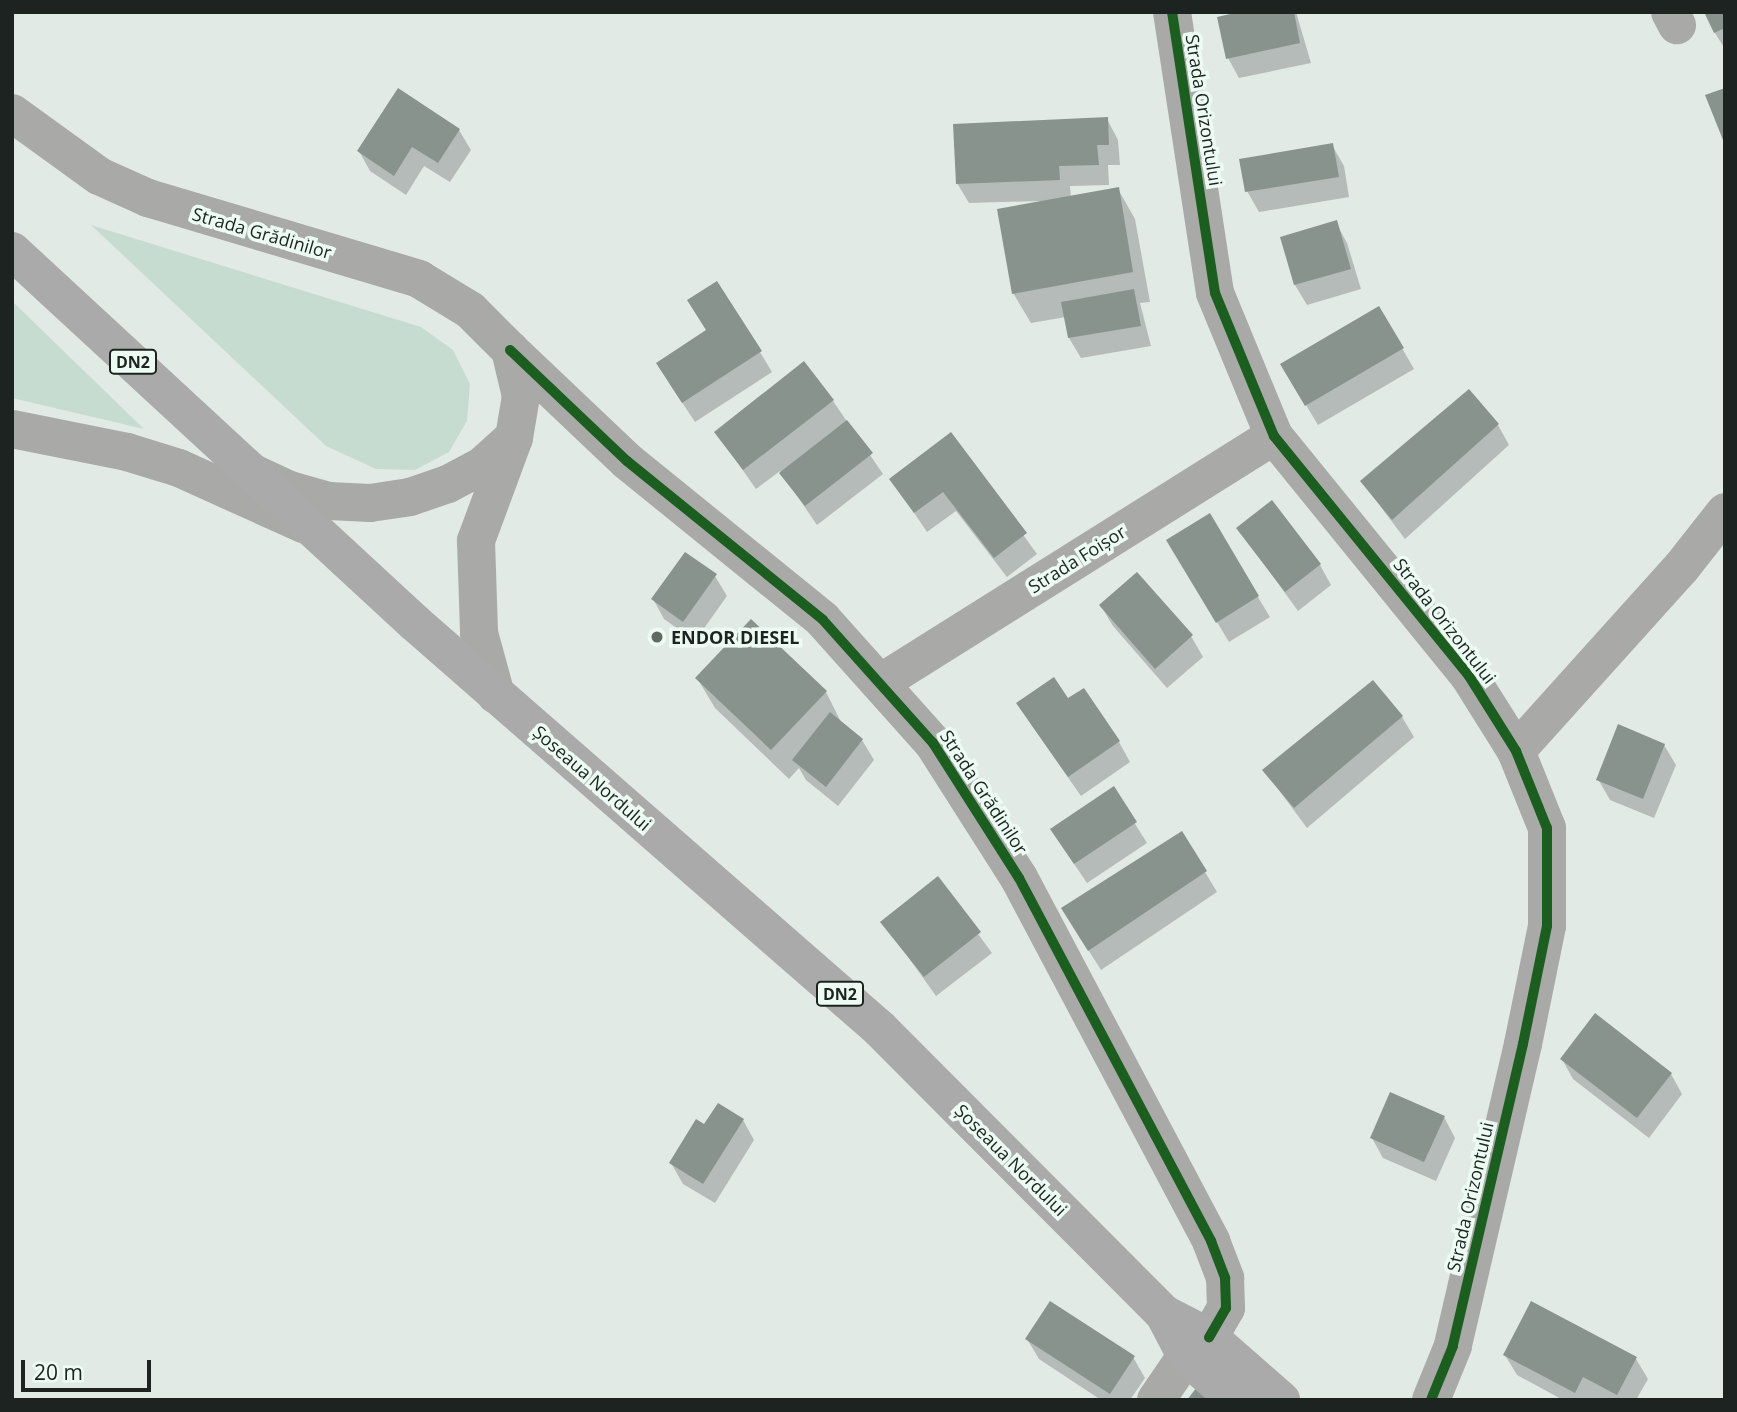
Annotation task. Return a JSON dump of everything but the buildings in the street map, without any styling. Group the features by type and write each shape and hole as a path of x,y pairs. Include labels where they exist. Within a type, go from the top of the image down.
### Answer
{"main road":[{"name":"Șoseaua Nordului","path":"12,251 496,695 880,1029 1198,1347 1236,1400"},
{"name":"Șoseaua Nordului","path":"1198,1347 1281,1400"}],"street":[{"name":"Strada Orizontului","path":"1172,12 1215,292 1274,436 1469,676 1516,751 1547,828 1547,926 1453,1346 1431,1400"},
{"name":"Strada Grădinilor","path":"12,113 99,176 148,198 419,279 470,310 627,461 823,620 880,683 933,743 1019,878 1211,1241 1225,1278 1226,1308 1156,1400"},
{"path":"496,695 479,633 476,541 514,438 521,396 510,350"},
{"path":"12,429 127,452 179,468 318,530"},
{"name":"Strada Foișor","path":"880,683 1274,436"},
{"path":"253,473 290,490 329,500 383,501 448,484 483,465 514,438"},
{"path":"1516,751 1681,568 1725,512"}],"green space":[{"path":"91,225 421,327 453,350 470,384 467,421 449,452 415,470 376,469 326,446"},
{"path":"12,301 144,429 12,398"}],"cycle path":[{"path":"1172,12 1215,293 1274,436 1469,676 1516,751 1547,828 1547,926 1523,1044 1453,1346 1431,1400"},
{"path":"510,350 627,461 823,620 933,743 1019,878 1211,1241 1225,1278 1226,1308 1209,1337"}],"place":[{"name":"ENDOR DIESEL","path":"657,637"}]}
